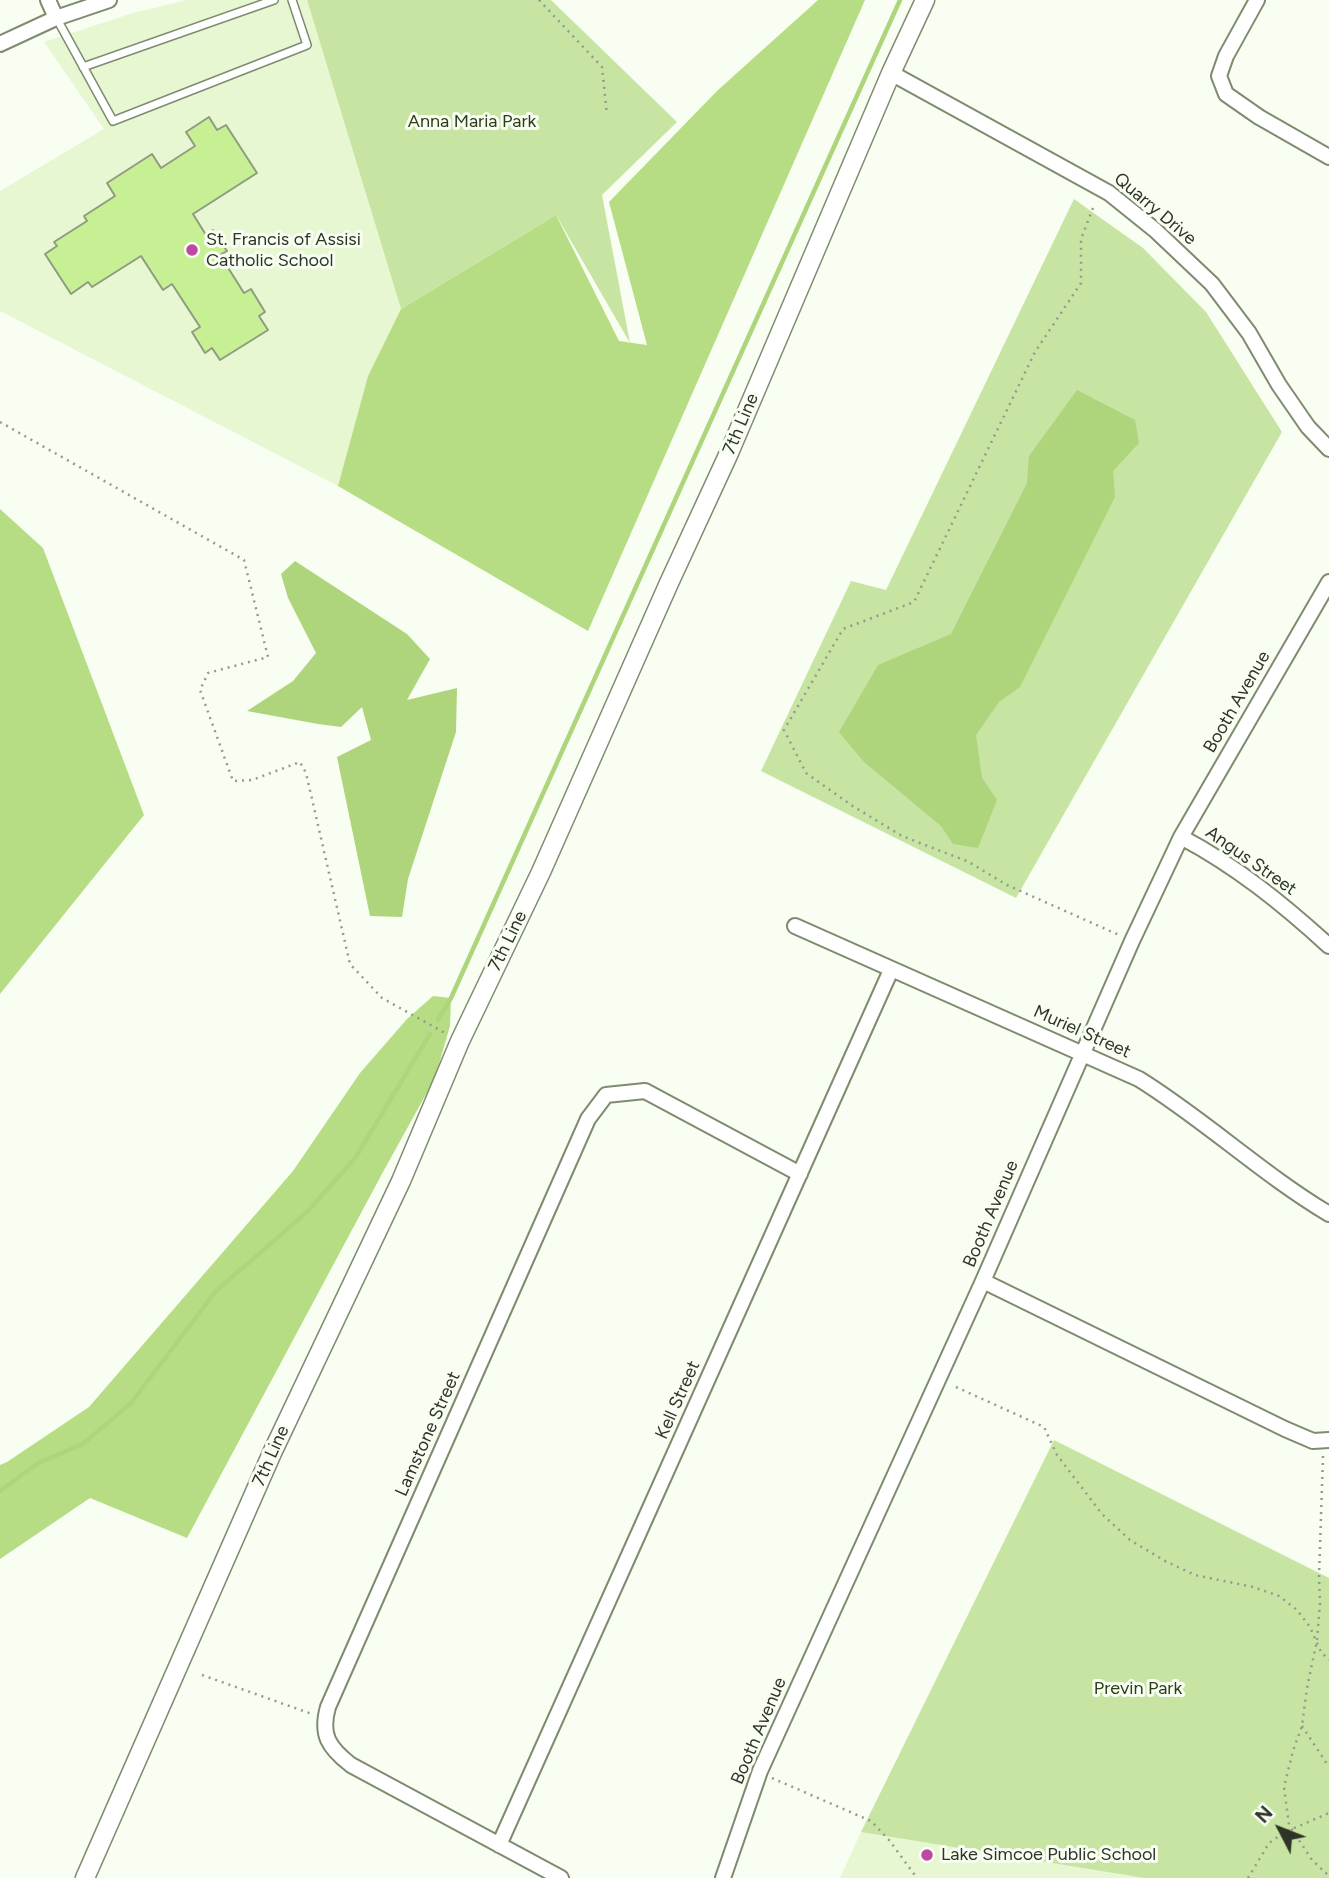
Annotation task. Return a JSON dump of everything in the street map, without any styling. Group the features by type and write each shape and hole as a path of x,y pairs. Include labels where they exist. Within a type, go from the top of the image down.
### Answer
{"street":[{"path":"48,0 56,18"},
{"path":"0,44 56,18 109,0"},
{"name":"7th Line","path":"85,1878 272,1452 401,1181 460,1041 541,872 729,453 891,73 925,0"},
{"path":"1257,0 1226,56 1219,76 1226,94 1259,117 1329,156"},
{"name":"Quarry Drive","path":"891,73 1109,193 1155,230 1212,284 1249,332 1279,385 1308,427 1329,449"},
{"name":"Booth Avenue","path":"723,1878 761,1771 983,1281 1082,1052 1181,837 1329,582"},
{"name":"Angus Street","path":"1181,837 1256,883 1329,946"},
{"name":"Muriel Street","path":"795,926 1139,1079 1167,1096 1295,1194 1329,1214"},
{"name":"Kell Street","path":"499,1845 891,970"},
{"name":"Lamstone Street","path":"561,1878 351,1765 336,1754 327,1739 324,1722 328,1707 588,1119 606,1095 645,1091 800,1174"},
{"path":"983,1281 1326,1447"}],"lane":[{"path":"83,67 274,0"},
{"path":"56,18 113,121 307,45 292,0"}],"path":[{"path":"539,0 602,67 607,115"},
{"path":"1093,208 1081,239 1081,283 1035,352 914,602 843,629 784,730 806,773 861,811 902,836 969,862 1007,885 1114,933"},
{"path":"0,422 244,560 268,657 208,673 200,690 233,781 252,780 300,762 306,773 350,964 382,998 460,1041"},
{"path":"956,1387 1044,1427 1057,1455 1072,1475 1102,1514 1130,1540 1195,1575 1253,1587 1279,1596 1297,1610 1310,1627 1321,1652 1329,1660"},
{"path":"1326,1447 1317,1640 1302,1726 1284,1787 1291,1829 1312,1860 1329,1876"},
{"path":"202,1675 312,1714"},
{"path":"1302,1726 1329,1767"},
{"path":"772,1777 871,1821 917,1878"},
{"path":"1248,1878 1269,1843 1291,1829 1329,1813"}],"shaded area":[{"name":"St. Francis of Assisi Catholic School","path":"187,0 307,0 401,309 368,376 338,486 0,311 0,191 104,129 44,42 133,13"},
{"path":"818,0 865,0 588,631 338,486 368,376 401,309 556,215 619,341 647,345 609,202 718,90"},
{"path":"1077,390 1135,420 1139,443 1113,471 1115,497 1020,687 999,702 976,735 982,778 997,800 978,848 953,844 941,826 864,762 839,732 878,665 951,634 1027,483 1029,456"},
{"path":"0,509 43,548 144,815 0,994"},
{"path":"295,561 407,634 430,659 407,700 457,688 456,732 408,879 402,917 370,916 337,757 371,740 362,707 341,727 247,711 293,681 316,653 288,598 281,574"},
{"path":"433,996 451,998 450,1026 435,1078 187,1538 90,1498 0,1559 0,1465 89,1407 293,1171 360,1073 407,1019"},
{"name":"Lake Simcoe Public School","path":"861,1832 1144,1878 840,1878"}],"green space":[{"name":"Anna Maria Park","path":"307,0 551,0 677,122 602,195 630,343 556,215 401,309"},
{"path":"1074,199 1143,248 1206,312 1282,432 1016,898 761,771 851,581 886,590"},
{"name":"Previn Park","path":"1054,1440 1329,1578 1329,1878 1144,1878 861,1832"}],"building":[{"path":"209,117 217,130 226,125 257,173 193,214 206,235 213,230 227,251 220,255 244,293 251,289 265,312 259,316 268,330 220,360 212,348 205,353 192,332 200,327 172,284 163,290 141,256 92,287 88,282 71,294 45,254 57,246 54,242 87,221 84,216 115,196 107,183 152,154 161,168 195,146 186,132"}],"waterway":[{"path":"438,1020 451,998 900,0"},
{"path":"0,1491 38,1463 83,1444 131,1403 216,1291 307,1212 356,1157 430,1034"}],"place":[{"name":"St. Francis of Assisi Catholic School","path":"192,250"},
{"name":"Lake Simcoe Public School","path":"927,1855"}]}
